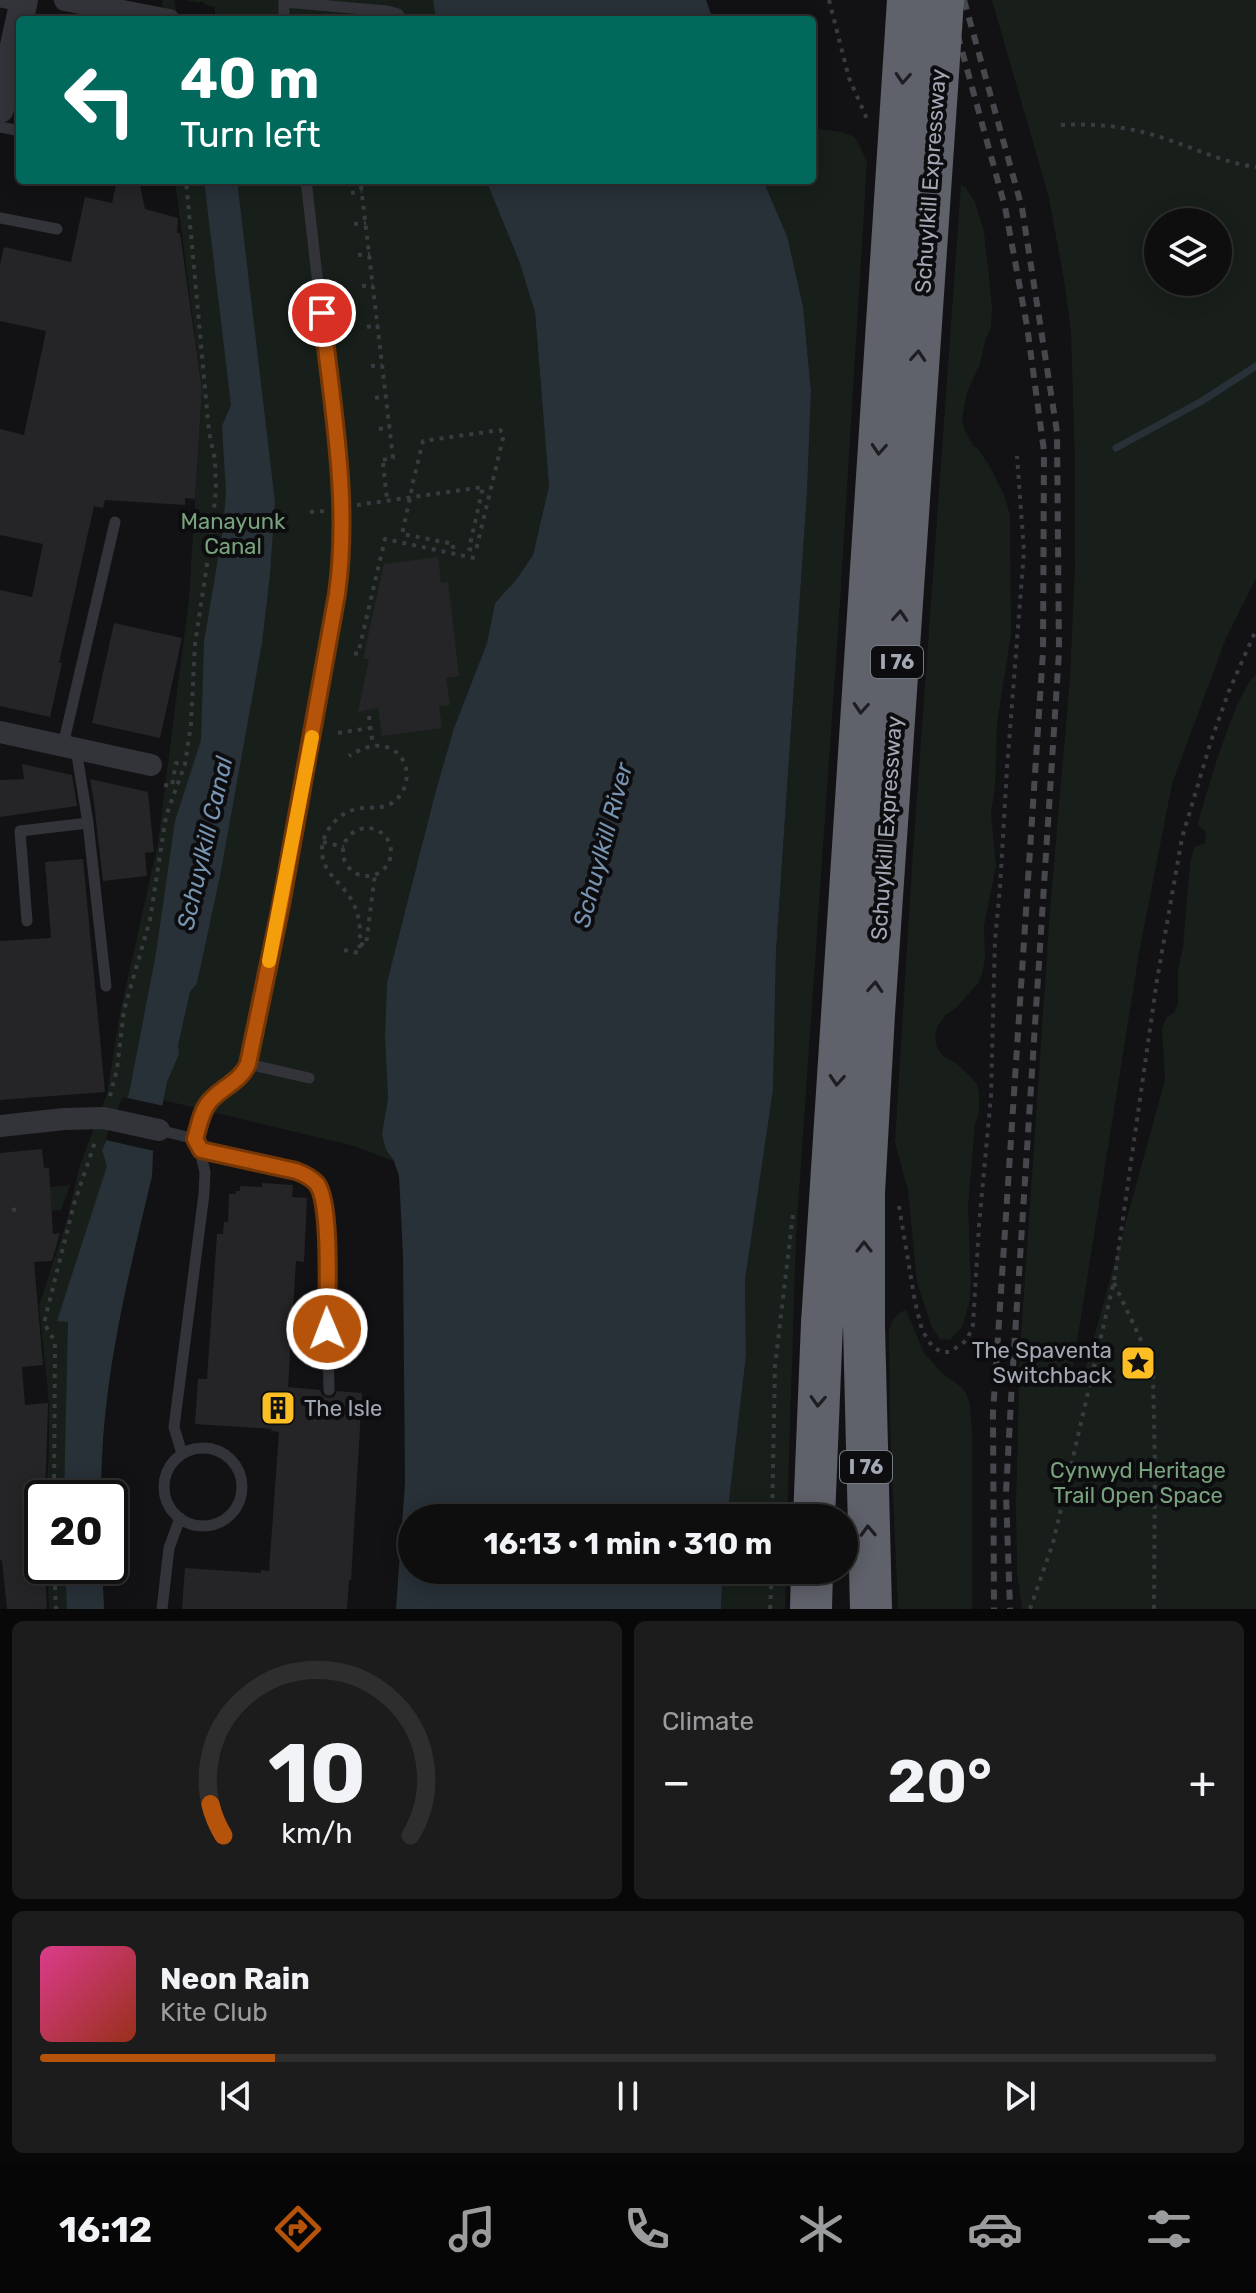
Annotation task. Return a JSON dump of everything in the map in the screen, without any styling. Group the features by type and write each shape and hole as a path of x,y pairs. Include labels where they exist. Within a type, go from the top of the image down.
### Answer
{"highway":[{"name":"Schuylkill Expressway","path":"815,1504 822,1323 908,0"},
{"name":"Schuylkill Expressway","path":"871,1609 864,1193 943,0"},
{"path":"811,1609 812,1584"}],"street":[{"path":"65,0 148,16"},
{"path":"0,109 15,2"},
{"path":"0,732 151,765"},
{"path":"0,1126 64,1119 105,1120 159,1130"}],"lane":[{"path":"284,16 284,2 352,4 400,16"},
{"path":"182,1454 174,1427 204,1194 205,1172 198,1144 204,1109 211,1099 244,1073 248,1064 286,875 341,566 342,495 307,186"},
{"path":"0,218 57,229"},
{"path":"106,986 88,823 70,747 115,522"},
{"path":"27,921 20,831 88,823"},
{"path":"248,1064 309,1078"},
{"path":"159,1130 308,1175 317,1184 322,1193 325,1219 329,1390"},
{"path":"194,1449 219,1451 238,1469 242,1495 229,1517 205,1526 192,1524 171,1510 164,1486 166,1474 172,1462 182,1454 194,1449"},
{"path":"162,1609 169,1548 180,1518"}],"path":[{"path":"829,0 849,78 869,122"},
{"path":"1061,125 1095,123 1125,128 1165,138 1238,165 1256,167"},
{"path":"54,1480 55,1347 46,1330 45,1316 88,1157 105,1120 117,1069 124,1010 150,920 166,816 185,764 191,724 195,644 211,538 216,489 215,460 209,432 186,184"},
{"path":"351,193 362,189 370,254 393,458 383,462 387,500"},
{"path":"354,224 366,223"},
{"path":"358,255 370,254"},
{"path":"362,286 373,285"},
{"path":"367,327 378,325"},
{"path":"371,366 382,365"},
{"path":"375,398 386,396"},
{"path":"379,429 390,427"},
{"path":"357,505 410,496 483,487 469,549 476,550 504,434 500,430 423,441 410,496 402,534 454,544 451,554"},
{"path":"899,1206 922,1330 932,1346 941,1352 950,1352 967,1340 973,1325 991,1096 995,940 1024,551 1017,456"},
{"path":"354,653 358,654 385,539 479,559"},
{"path":"1030,1609 1053,1543 1114,1281 1159,967 1182,838 1211,741 1256,630"},
{"path":"369,716 373,746"},
{"path":"338,733 370,728"},
{"path":"344,950 359,953 360,920 350,897 327,872 322,856 324,839 342,815 358,809 387,806 396,800 403,791 407,771 402,759 391,749 373,746 349,756"},
{"path":"176,765 185,764"},
{"path":"164,785 172,786 173,781"},
{"path":"361,827 370,828 381,834 391,846 391,856 376,873 363,876 352,871 344,861 344,847 351,834 361,827"},
{"path":"317,835 344,847"},
{"path":"360,944 366,945 376,873"},
{"path":"12,1210 21,1209"},
{"path":"1114,1281 1143,1342 1153,1374 1154,1609"},
{"path":"55,1584 56,1609"},
{"path":"770,1609 771,1584"}],"green space":[{"path":"162,0 433,0 435,16 163,16"},
{"name":"Cynwyd Heritage Trail Open Space","path":"992,0 1256,0 1256,578 1224,643 1172,784 1140,947 1071,1379 1076,1387 1081,1385 1165,1080 1162,1028 1178,1003 1178,970 1190,864 1194,847 1205,843 1206,832 1198,825 1201,812 1231,721 1248,684 1256,675 1256,1609 1022,1609 1017,1571 1016,1504 1020,1352 1050,911 1070,678 1075,567 1071,331 1049,198"},
{"path":"816,130 855,137 867,161 796,1235 787,1504 729,1504 746,1356 745,1280 773,1090 776,952 811,391 803,306 787,236 765,184 816,184"},
{"path":"176,184 488,184 519,261 535,312 549,486 533,555 495,603 487,643 454,728 387,982 385,1038 388,1098 382,1134 386,1150 394,1161 354,1146 163,1100 152,1176 122,1303 108,1379 102,1480 47,1480 49,1402 39,1306 67,1220 80,1165 107,1094 120,1014 158,843 189,599 202,390"},
{"path":"961,185 975,202 984,232 992,306 991,327 980,364 967,392 962,419 973,446 989,465 1004,495 1010,515 1011,634 997,723 991,814 996,866 984,925 985,959 979,982 957,1007 945,1015 935,1035 937,1048 943,1056 971,1077 979,1093 968,1205 970,1300 962,1327 950,1340 940,1339 932,1327 917,1282 908,1190 895,1143"},
{"path":"70,1185 61,1210 51,1211 19,1190"},
{"path":"906,1310 924,1353 943,1374 960,1386 970,1404 972,1609 898,1609 889,1332 894,1318"},
{"path":"48,1584 103,1584 104,1609 49,1609"},
{"path":"722,1584 786,1584 785,1609 721,1609"}],"water":[{"path":"433,0 706,0 712,16 435,16"},
{"name":"Manayunk Canal","path":"204,184 237,184 275,502 270,574 262,643 220,876 197,983 190,992 178,1045 179,1054 167,1082 153,1153 152,1176 117,1335 105,1415 101,1480 64,1480 68,1322 57,1321 107,1166 102,1150 129,1094 156,953 175,821 201,740 204,642 223,529 226,492 222,426 231,405"},
{"name":"Schuylkill River","path":"488,184 765,184 787,236 803,306 811,391 776,952 773,1090 745,1280 746,1356 729,1504 404,1504 403,1254 399,1176 382,1134 388,1098 385,1038 387,982 454,728 487,643 495,603 533,555 549,486 535,312 519,261"},
{"path":"398,1581 398,1584 722,1584 721,1609 396,1609"},
{"path":"66,1584 103,1584 104,1609 67,1609"}],"pier":[{"path":"174,0 202,1 215,7 215,16 177,16"},
{"path":"123,1097 164,1106 154,1151 106,1140"}],"building":[{"path":"116,184 140,184 145,209 178,218 177,233 180,233 202,390 195,499 185,498 185,505 105,500 103,508 94,506 50,717 0,706 0,590 32,597 43,544 0,535 0,429 24,435 46,331 0,321 0,264 4,247 71,262 85,197 112,203"},
{"path":"438,557 441,583 448,582 459,676 446,678 450,705 439,706 442,728 382,736 378,708 358,712 369,659 363,659 384,564"},
{"path":"114,623 182,638 160,738 92,723"},
{"path":"22,764 72,775 77,806 0,817 0,780 24,779"},
{"path":"90,779 148,792 154,852 145,853 147,876 103,881"},
{"path":"83,859 105,1092 0,1100 0,941 51,938 45,862"},
{"path":"42,1149 44,1168 49,1168 53,1234 60,1233 52,1261 34,1262 43,1365 22,1367 25,1405 48,1403 46,1480 24,1480 24,1584 46,1584 47,1609 7,1609 0,1560 0,1153"},
{"name":"The Isle","path":"262,1183 293,1185 292,1197 307,1198 304,1262 296,1261 288,1387 320,1390 328,1398 334,1397 337,1391 362,1393 347,1609 182,1609 185,1568 269,1571 279,1432 195,1424 198,1379 207,1379 217,1234 223,1234 224,1222 228,1222 229,1194 236,1194 240,1186 262,1187"}],"waterway":[{"path":"1116,448 1202,401 1256,366"}],"railway":[{"path":"948,0 1005,207 1027,326 1044,451 1043,652 993,1413 994,1609"},
{"path":"964,0 1022,208 1057,432 1059,652 1006,1493 1010,1609"}],"slow traffic":[{"path":"269,961 312,737"}],"place":[{"name":"The Spaventa Switchback","path":"1138,1363"},
{"name":"The Isle","path":"278,1408"}],"route":[{"path":"322,313 342,495 343,534 337,594 281,905 248,1064 244,1073 211,1099 204,1109 195,1139 201,1150 296,1171 308,1175 317,1184 322,1193 325,1219 327,1329"}],"water label":[{"name":"Schuylkill Canal","path":"205,843"}]}
